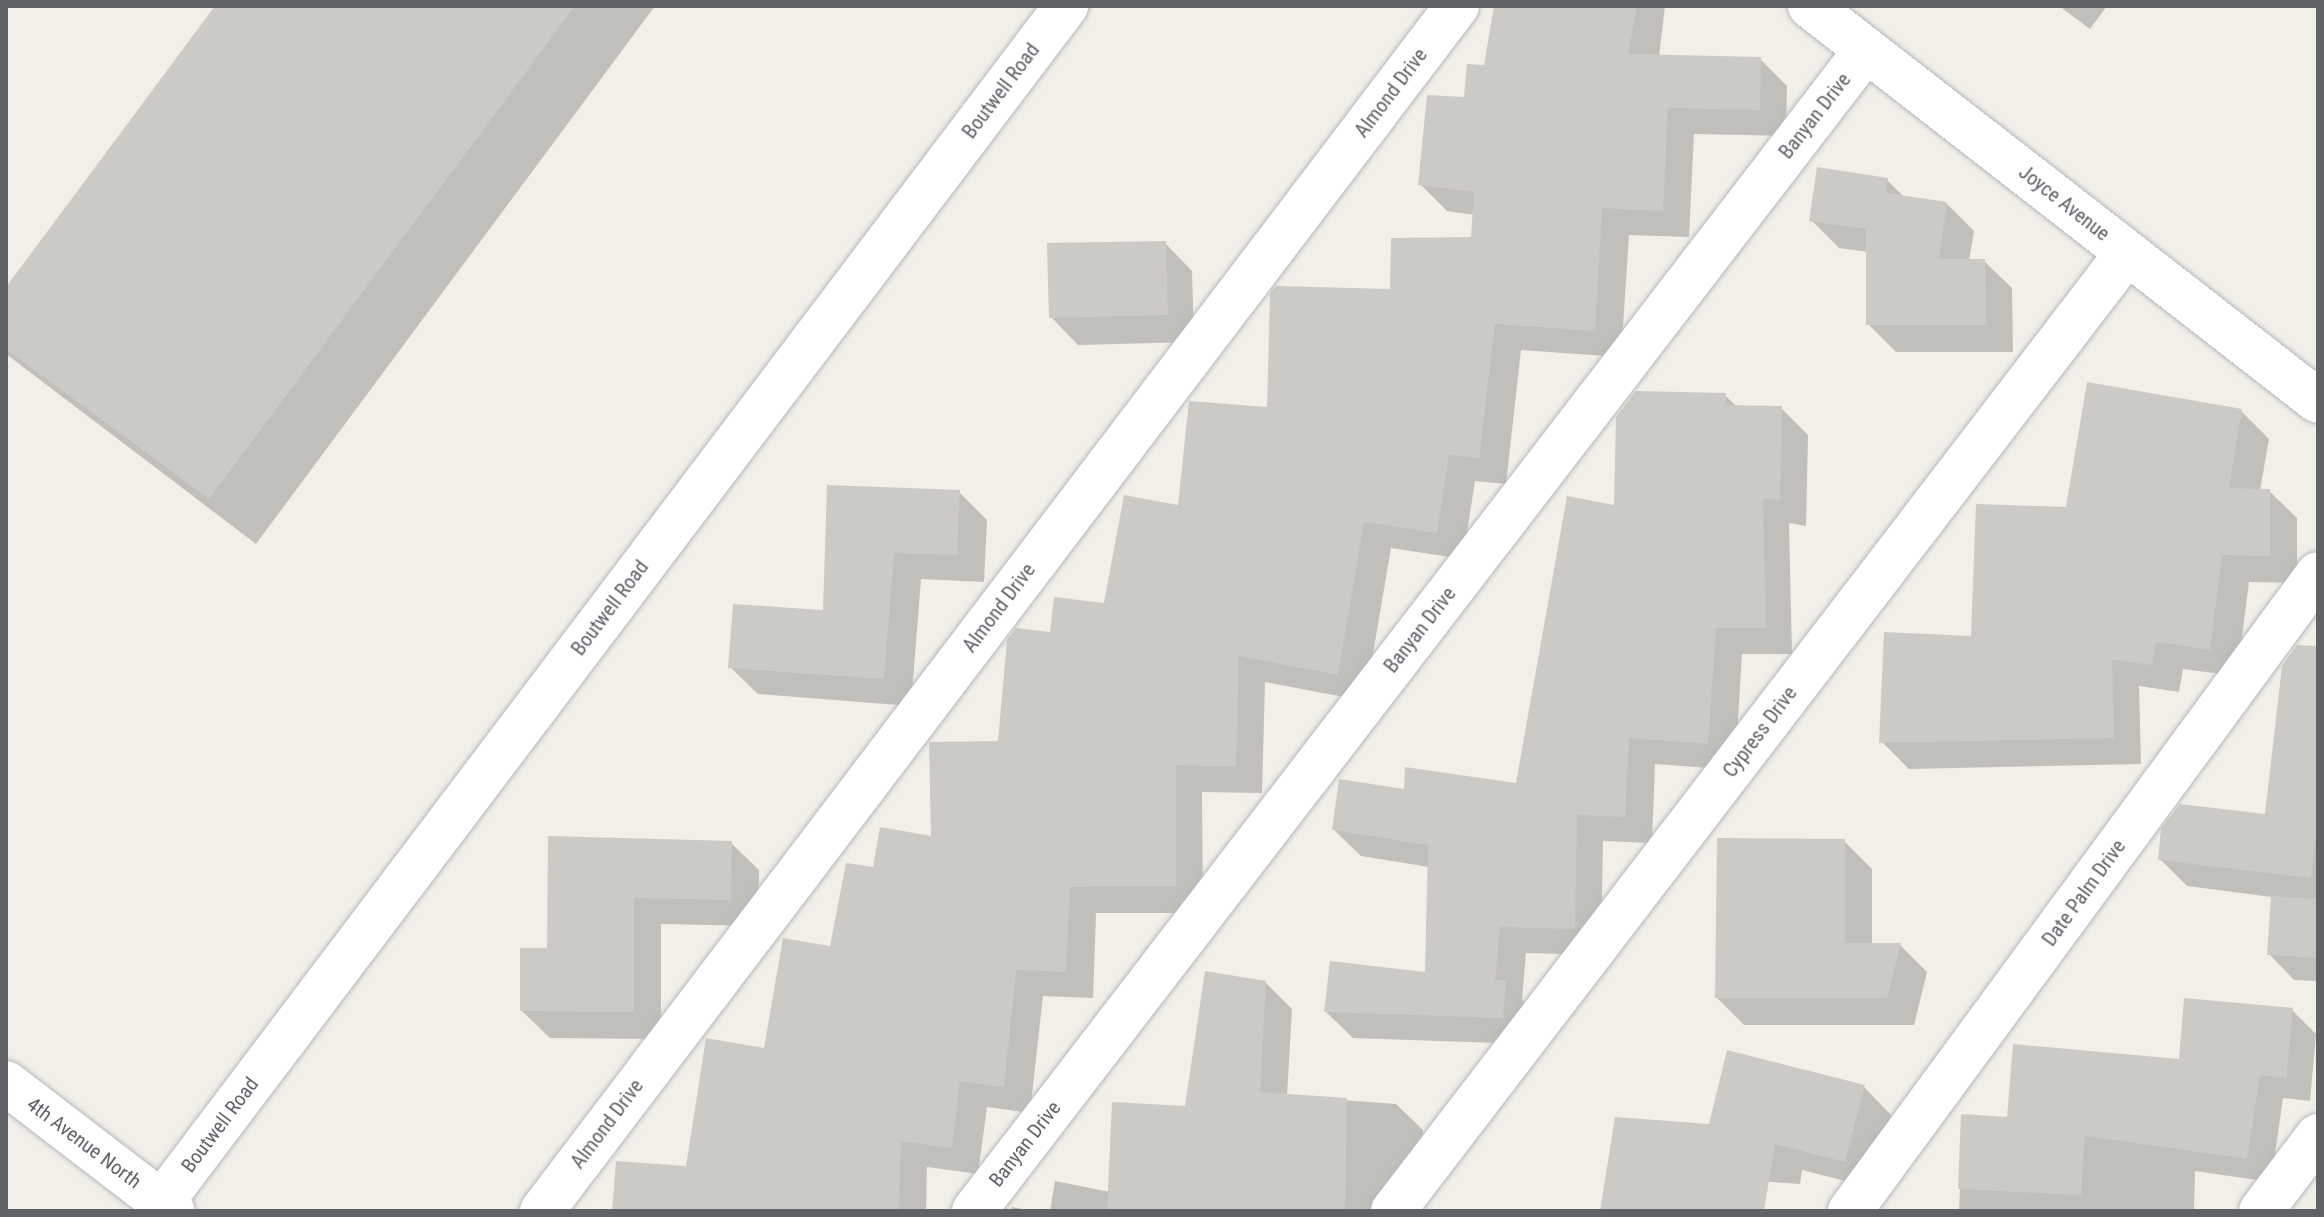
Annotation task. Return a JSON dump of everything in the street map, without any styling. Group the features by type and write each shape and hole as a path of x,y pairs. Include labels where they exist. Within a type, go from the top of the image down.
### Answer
{"street":[{"name":"Boutwell Road","path":"163,1208 1066,6"},
{"name":"Almond Drive","path":"542,1211 1457,6"},
{"name":"Joyce Avenue","path":"1810,6 2318,401"},
{"name":"Banyan Drive","path":"974,1211 1866,50"},
{"name":"Cypress Drive","path":"1393,1211 2127,253"},
{"name":"Date Palm Drive","path":"1850,1211 2318,574"},
{"name":"4th Avenue North","path":"6,1083 163,1208"},
{"path":"2261,1211 2318,1136"}],"building":[{"path":"215,6 575,6 209,499 6,349 6,287"},
{"path":"1494,6 1637,6 1628,54 1761,57 1760,110 1668,108 1663,211 1602,208 1595,331 1495,324 1479,458 1449,455 1437,533 1364,522 1338,675 1239,656 1236,767 1176,765 1176,886 1070,887 1066,972 1016,970 1004,1087 960,1081 952,1148 901,1141 899,1211 612,1211 616,1161 686,1166 706,1038 764,1048 783,938 830,946 846,863 873,867 880,827 931,836 929,742 998,741 1007,640 1016,628 1050,632 1054,597 1104,603 1124,495 1178,505 1189,401 1267,407 1270,293 1276,286 1390,289 1391,238 1471,237 1474,192 1418,185 1427,95 1464,97 1467,64 1484,65"},
{"path":"1817,167 1888,178 1886,193 1947,202 1939,259 1985,259 1986,325 1866,325 1866,229 1809,221"},
{"path":"1166,241 1168,315 1049,318 1047,243"},
{"path":"2087,382 2242,409 2229,488 2270,489 2270,556 2222,555 2210,650 2156,642 2152,665 2112,660 2114,738 1879,743 1884,632 1971,636 1976,504 2066,507"},
{"path":"1636,391 1726,393 1726,405 1782,406 1780,500 1763,498 1766,628 1716,628 1708,744 1629,738 1625,817 1577,815 1575,929 1500,927 1495,980 1506,981 1503,1018 1324,1012 1330,961 1425,972 1428,845 1332,830 1339,779 1404,789 1405,767 1516,783 1567,496 1614,505 1616,417"},
{"path":"827,485 960,490 957,555 894,553 884,679 728,668 733,604 823,610"},
{"path":"2297,645 2318,646 2318,815 2311,878 2158,860 2161,829 2180,804 2265,814 2282,666"},
{"path":"548,836 732,841 731,900 634,898 634,1012 520,1011 520,948 547,948"},
{"path":"1717,838 1845,839 1845,943 1901,943 1887,998 1715,998"},
{"path":"2271,896 2318,899 2318,958 2267,955"},
{"path":"1205,971 1266,981 1260,1092 1347,1098 1345,1211 1107,1211 1112,1102 1185,1106"},
{"path":"2184,998 2293,1008 2286,1078 2260,1075 2247,1159 2085,1136 2081,1195 1958,1189 1961,1114 2007,1117 2013,1044 2179,1059"},
{"path":"1727,1050 1865,1085 1845,1162 1775,1144 1764,1211 1600,1211 1615,1117 1709,1124"}]}
